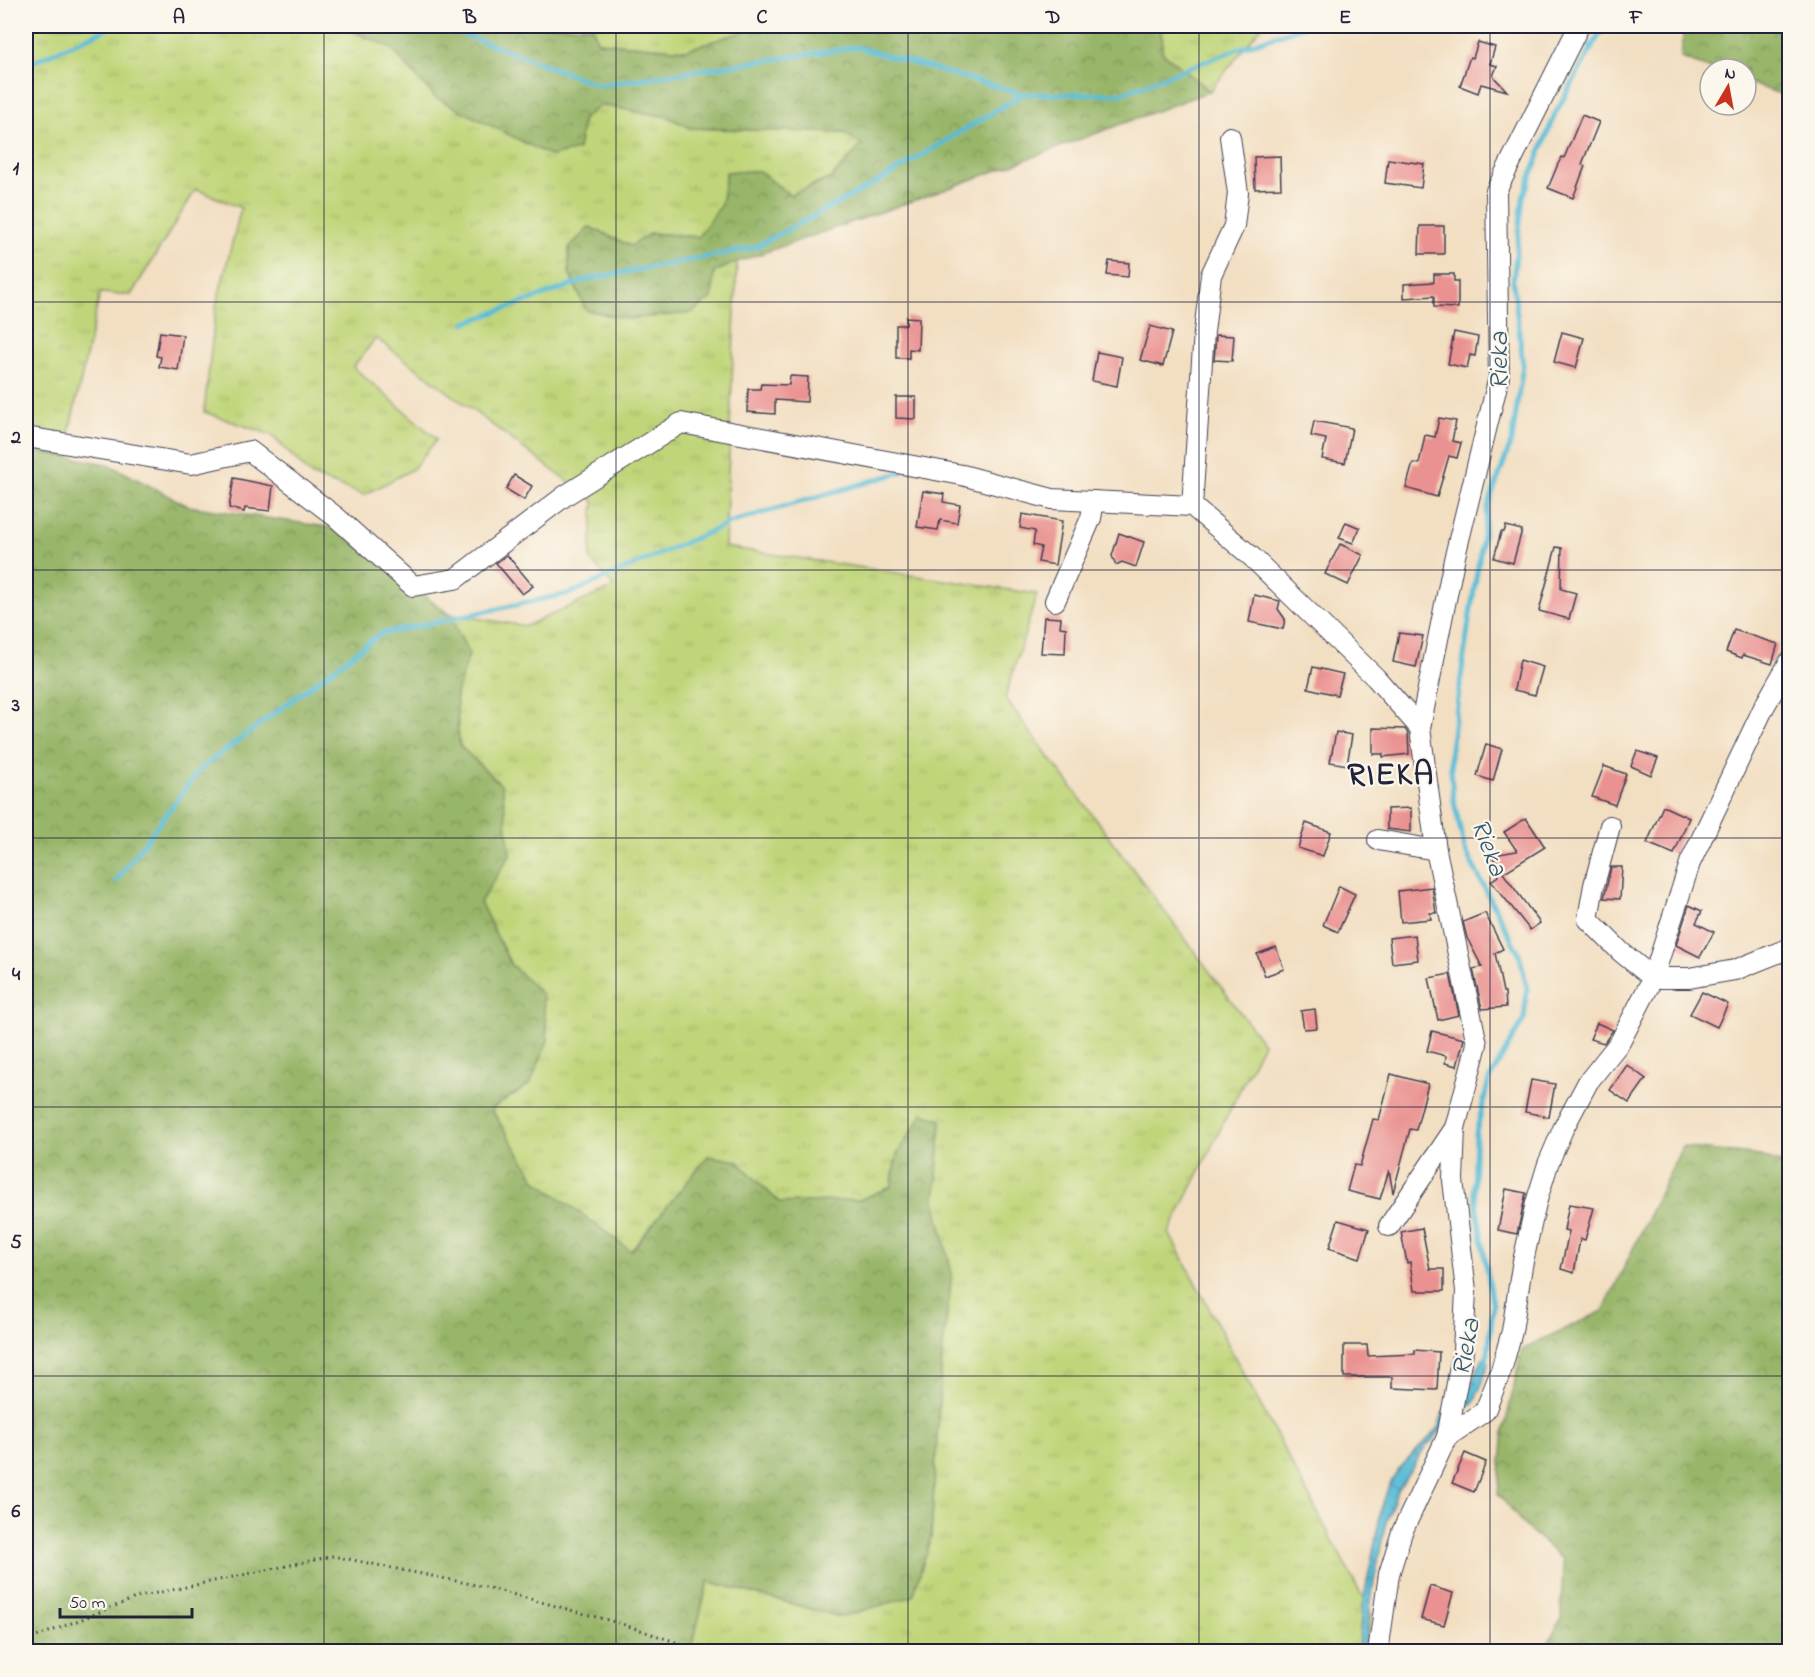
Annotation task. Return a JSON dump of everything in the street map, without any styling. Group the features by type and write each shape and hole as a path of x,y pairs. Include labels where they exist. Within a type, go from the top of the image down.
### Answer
{"street":[{"path":"1378,1652 1389,1574 1402,1532 1448,1436 1463,1351 1466,1291 1453,1180 1455,1128 1477,1044 1436,850 1420,728 1454,560 1499,377 1496,191 1579,26"},
{"path":"1192,506 1203,344 1211,275 1234,226 1238,193 1230,137"},
{"path":"26,437 191,464 250,451 336,517 412,586 455,579 566,495 681,423 962,475 1052,499 1192,506 1253,558 1376,678 1420,728"},
{"path":"1055,601 1090,518 1094,501"},
{"path":"1448,1436 1485,1411 1501,1371 1512,1331 1522,1266 1536,1203 1548,1164 1563,1129 1588,1082 1620,1042 1653,978 1690,863 1764,707 1790,661"},
{"path":"1610,826 1594,885 1588,919 1621,952 1653,978 1689,978 1735,970 1790,948"},
{"path":"1378,840 1436,850"},
{"path":"1389,1226 1455,1128"}],"path":[{"path":"26,1641 138,1597 333,1556 486,1587 622,1624 705,1652"}],"green space":[{"path":"26,26 342,26 391,48 436,98 583,119 600,105 668,117 691,128 844,133 862,145 831,178 790,195 759,171 721,205 699,237 650,233 631,246 569,248 714,272 737,262 725,547 1037,594 1005,698 1263,1043 1169,1233 1372,1615 1364,1651 691,1651 708,1581 840,1617 913,1596 931,1537 942,1354 952,1274 935,1201 941,1120 897,1154 891,1187 859,1200 780,1204 737,1161 708,1156 631,1251 536,1180 491,1109 530,1084 548,1040 542,994 511,965 480,902 510,855 502,786 459,745 456,693 469,654 449,614 526,626 614,587 590,559 594,501 376,338 353,367 437,439 413,469 364,495 312,476 271,435 204,412 216,306 241,208 196,189 131,295 100,293 64,456 34,451 26,447"},
{"path":"342,26 592,26 598,42 685,50 762,26 1161,26 1162,52 1210,91 944,190 737,262 714,272 712,298 691,313 627,319 586,310 569,273 569,248 589,227 631,246 650,233 698,237 721,205 726,172 759,171 790,195 831,178 862,145 844,133 691,128 668,117 601,105 583,119 578,150 551,156 436,98 391,48"},
{"path":"592,26 762,26 685,50 598,42"},
{"path":"1161,26 1262,26 1210,91 1162,52"},
{"path":"1684,26 1789,26 1789,97 1758,86 1758,57 1698,57 1698,64 1681,58"},
{"path":"26,447 34,451 108,464 188,506 333,528 449,614 469,654 456,693 459,745 502,786 510,855 480,902 511,965 542,994 548,1040 530,1084 491,1109 536,1180 631,1251 708,1156 737,1161 780,1203 859,1200 891,1187 897,1154 923,1113 941,1120 935,1201 952,1274 942,1354 931,1537 913,1596 840,1617 708,1581 691,1651 26,1651"},
{"path":"1682,1147 1760,1156 1789,1166 1789,1651 1544,1651 1561,1620 1563,1560 1524,1525 1498,1494 1504,1431 1522,1349 1603,1311"}],"water":[{"name":"Rieka","path":"1487,1356 1488,1363 1475,1400 1462,1413 1449,1421 1424,1449 1397,1492 1385,1525 1364,1651 1358,1652 1362,1607 1382,1506 1389,1485 1400,1468 1438,1428 1443,1412 1466,1399 1481,1361"}],"building":[{"path":"1478,42 1495,47 1490,64 1497,66 1493,76 1507,91 1481,84 1478,93 1460,86"},
{"path":"1582,115 1599,122 1582,164 1585,166 1573,198 1548,188 1558,164 1562,157 1564,158"},
{"path":"1280,156 1281,188 1255,189 1254,157"},
{"path":"1388,159 1424,164 1421,188 1385,183"},
{"path":"1420,226 1444,226 1444,254 1419,254"},
{"path":"1109,261 1129,263 1128,277 1107,275"},
{"path":"1434,274 1454,274 1454,281 1458,281 1458,308 1434,307 1434,296 1404,298 1404,284 1434,282"},
{"path":"906,317 919,318 918,350 909,349 909,358 896,358 896,325 906,325"},
{"path":"1150,326 1172,332 1163,366 1140,360"},
{"path":"160,332 183,335 178,370 159,367 161,357 156,356"},
{"path":"1454,332 1478,337 1475,356 1470,355 1467,368 1448,364"},
{"path":"1562,332 1584,338 1576,368 1554,362"},
{"path":"1216,335 1234,336 1232,361 1214,360"},
{"path":"1097,352 1122,357 1117,386 1092,381"},
{"path":"790,376 808,377 807,402 775,400 775,414 747,412 748,389 760,389 761,384 789,385"},
{"path":"896,397 916,397 916,419 896,418"},
{"path":"1439,418 1456,421 1452,441 1461,443 1457,458 1449,456 1437,497 1406,488 1413,463 1419,464 1425,435 1435,437"},
{"path":"1314,421 1352,428 1345,463 1322,459 1326,439 1311,436"},
{"path":"514,475 532,486 524,500 506,489"},
{"path":"234,478 273,486 270,511 245,508 244,512 229,508"},
{"path":"923,491 944,494 943,502 960,505 957,523 940,520 938,530 917,527"},
{"path":"1022,514 1062,521 1055,565 1038,562 1041,547 1033,545 1035,531 1020,528"},
{"path":"1346,522 1360,528 1353,543 1339,538"},
{"path":"1506,526 1522,530 1513,563 1494,558 1501,532 1504,532"},
{"path":"1119,533 1144,542 1136,567 1122,562 1116,565 1112,556"},
{"path":"1340,544 1363,555 1348,585 1325,574"},
{"path":"1556,547 1562,548 1561,589 1576,593 1569,619 1539,611"},
{"path":"507,555 533,586 522,594 496,563"},
{"path":"1254,595 1280,601 1278,609 1285,619 1283,629 1249,622"},
{"path":"1044,617 1061,618 1060,627 1066,628 1065,654 1041,653"},
{"path":"1734,630 1778,644 1772,664 1726,652"},
{"path":"1399,633 1423,636 1416,667 1393,662"},
{"path":"1520,660 1543,667 1535,695 1514,690"},
{"path":"1313,667 1343,674 1337,695 1308,688"},
{"path":"1373,728 1405,729 1408,733 1409,754 1383,757 1383,754 1373,754"},
{"path":"1336,732 1352,735 1347,765 1330,762"},
{"path":"1486,744 1502,749 1493,781 1477,776"},
{"path":"1637,751 1658,758 1651,775 1631,766"},
{"path":"1604,766 1626,774 1615,805 1592,797"},
{"path":"1663,806 1689,818 1674,854 1647,843"},
{"path":"1411,808 1411,832 1387,829 1387,809"},
{"path":"1526,818 1545,847 1503,873 1540,923 1530,930 1491,881 1498,876 1493,855 1517,851 1504,832"},
{"path":"1306,823 1331,832 1323,856 1298,848"},
{"path":"1611,867 1622,867 1620,899 1604,898"},
{"path":"1339,886 1355,894 1338,932 1323,925"},
{"path":"1432,887 1436,913 1430,913 1431,919 1401,922 1398,891"},
{"path":"1689,905 1702,911 1696,923 1714,932 1700,957 1676,945"},
{"path":"1485,913 1503,949 1495,953 1503,992 1505,992 1506,1007 1482,1009 1473,969 1482,967 1467,938 1463,922"},
{"path":"1415,935 1418,960 1392,963 1389,938"},
{"path":"1276,947 1284,969 1265,976 1257,954"},
{"path":"1450,974 1459,1015 1438,1020 1429,978"},
{"path":"1702,992 1728,1004 1717,1027 1690,1014"},
{"path":"1315,1009 1317,1028 1304,1029 1301,1011"},
{"path":"1597,1023 1613,1030 1604,1043 1590,1039"},
{"path":"1432,1031 1464,1039 1457,1066 1445,1063 1446,1056 1427,1051"},
{"path":"1627,1065 1646,1079 1629,1103 1610,1090"},
{"path":"1391,1074 1428,1084 1416,1130 1410,1129 1393,1193 1389,1170 1380,1199 1347,1191 1354,1165 1360,1166 1373,1119 1379,1120"},
{"path":"1531,1080 1555,1084 1549,1117 1525,1112"},
{"path":"1506,1189 1526,1193 1517,1234 1498,1230"},
{"path":"1569,1204 1594,1208 1585,1240 1580,1239 1574,1273 1561,1269 1569,1231 1564,1230"},
{"path":"1338,1220 1369,1229 1360,1258 1329,1248"},
{"path":"1422,1228 1430,1269 1444,1269 1444,1291 1414,1291 1410,1262 1407,1263 1401,1232"},
{"path":"1344,1345 1367,1345 1368,1356 1415,1354 1415,1350 1439,1352 1437,1390 1392,1388 1392,1377 1344,1377"},
{"path":"1465,1453 1486,1462 1474,1492 1452,1483"},
{"path":"1430,1586 1453,1593 1444,1625 1421,1619"}],"waterway":[{"path":"26,65 113,26"},
{"path":"441,26 599,85 856,47 1023,94"},
{"path":"465,323 589,279 753,248 874,184 1023,94 1120,94 1305,26"},
{"name":"Rieka","path":"1485,1363 1493,1306 1474,1191 1476,1133 1489,1080 1524,1019 1527,989 1520,956 1465,850 1453,797 1450,755 1488,506 1512,440 1523,365 1513,281 1523,197 1555,114 1604,26"},
{"path":"1579,44 1593,46"},
{"path":"116,881 200,769 380,634 571,593 732,522 902,472"}],"district":[{"name":"RIEKA","path":"1391,773"}]}
